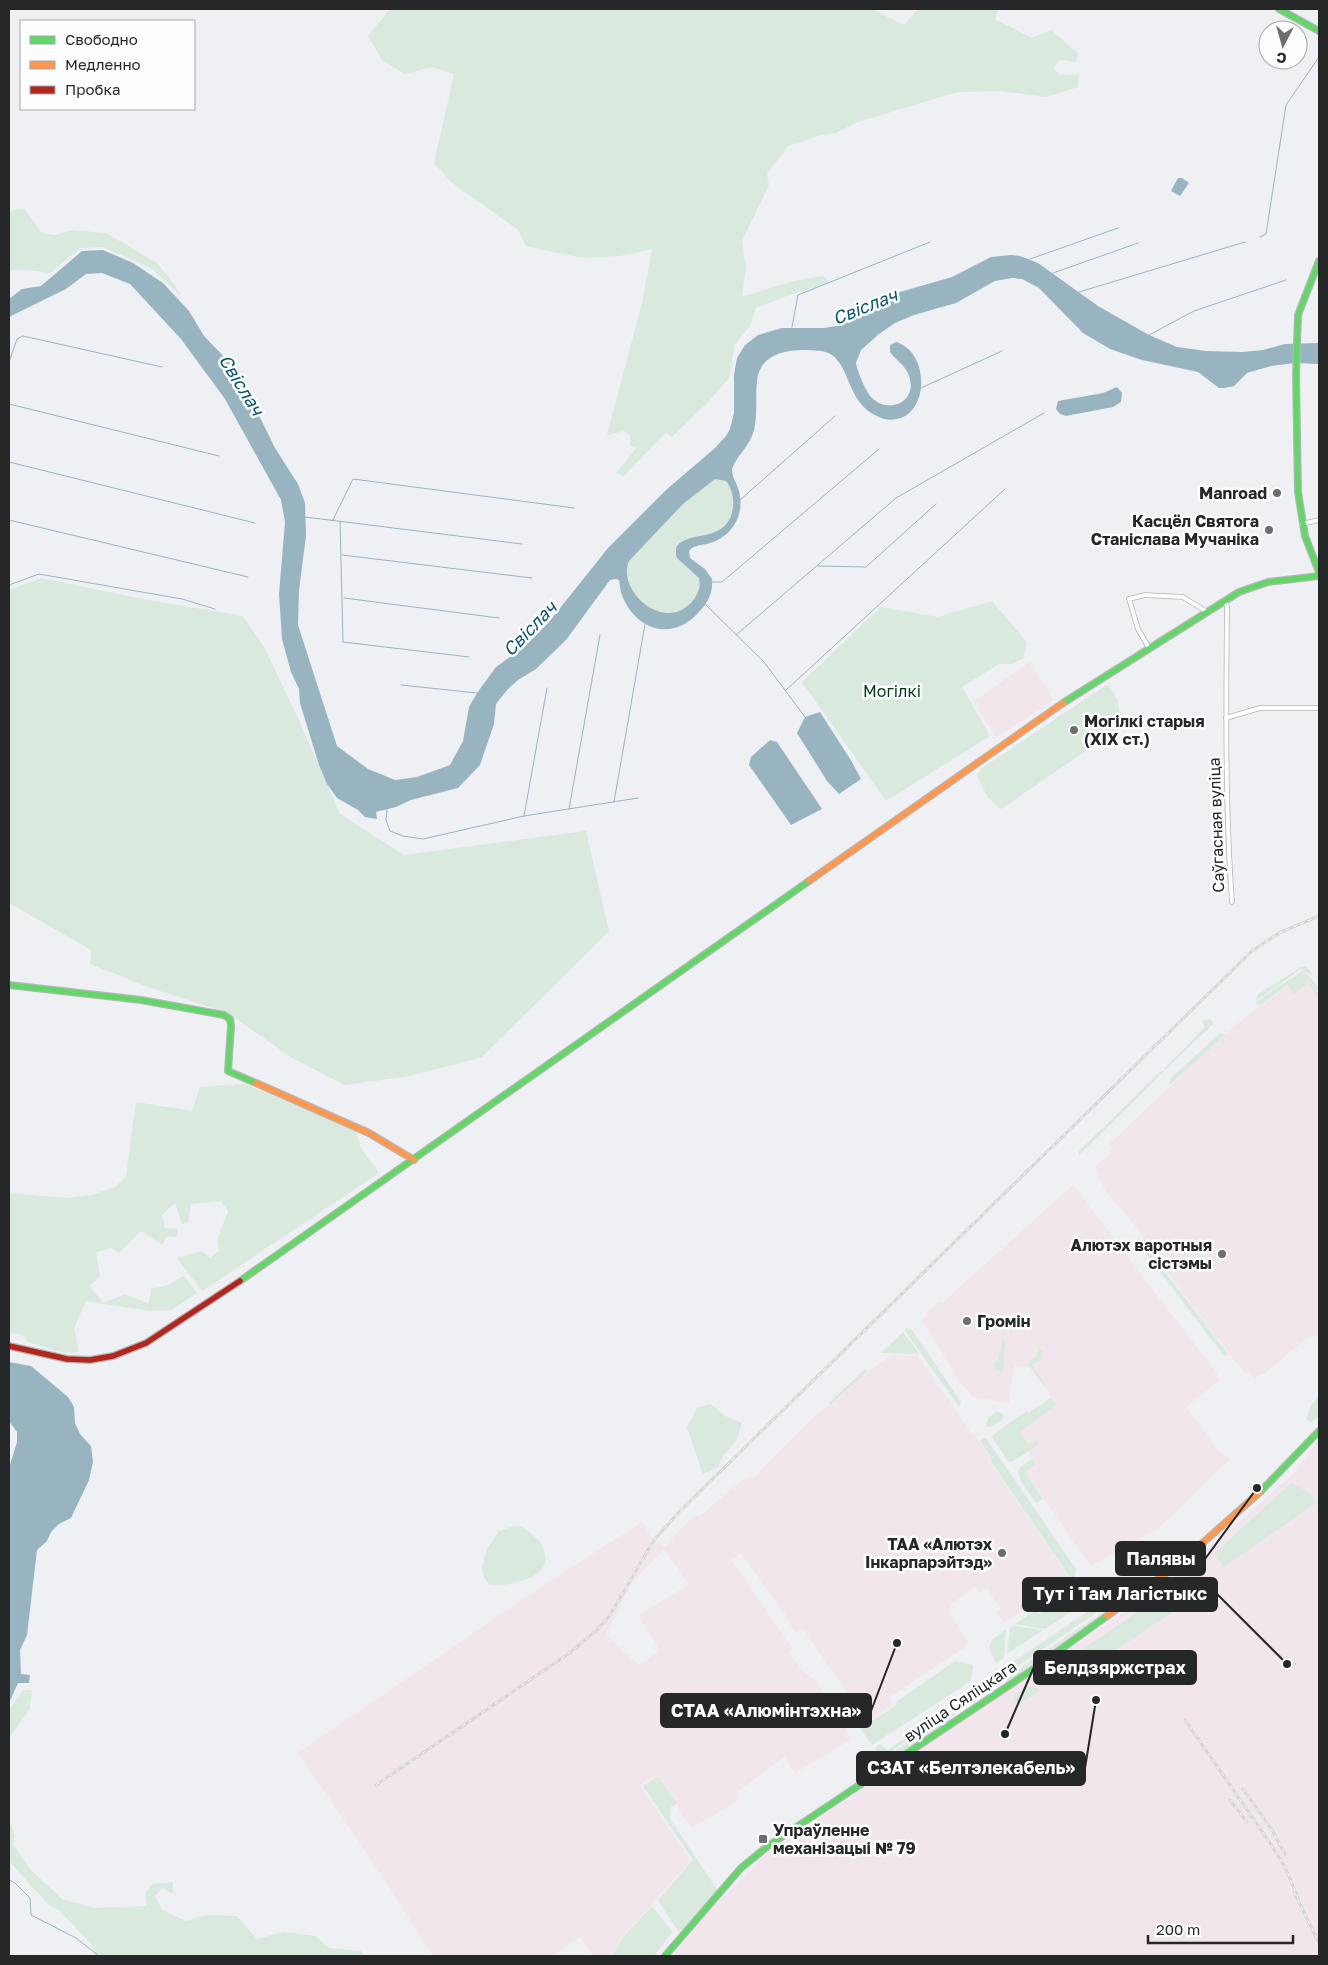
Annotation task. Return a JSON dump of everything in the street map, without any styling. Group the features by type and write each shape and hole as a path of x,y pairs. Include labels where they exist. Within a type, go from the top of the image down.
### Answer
{"main road":[{"path":"1279,9 1319,31"},
{"path":"1319,261 1300,308 1296,331 1297,486 1302,524 1319,572"},
{"path":"9,1346 57,1357 90,1360 112,1358 135,1349 275,1257 1055,708 1225,600 1248,588 1274,580 1319,576"},
{"path":"9,985 96,994 224,1015 230,1019 231,1026 228,1071 369,1134 414,1160"},
{"name":"вуліца Сяліцкага","path":"665,1956 742,1868 768,1846 1032,1670 1180,1563 1265,1487 1319,1430"}],"street":[{"path":"1302,524 1319,520"},
{"path":"1149,648 1138,629 1129,599 1145,595 1183,597 1206,612"},
{"name":"Саўгасная вуліца","path":"1225,600 1228,607 1226,718 1229,858 1232,902"},
{"path":"1226,718 1260,708 1319,708"}],"shaded area":[{"path":"1030,662 1054,700 996,738 974,701"},
{"path":"1304,973 1319,994 1319,1337 1309,1336 1263,1375 1261,1374 1255,1379 1249,1372 1246,1374 1234,1360 1143,1240 1144,1237 1103,1187 1095,1166 1111,1153 1109,1150 1112,1147 1109,1144 1233,1027"},
{"path":"1073,1185 1221,1379 1186,1407 1216,1448 1230,1459 1160,1527 1091,1566 1025,1472 1037,1464 1012,1428 1054,1400 1030,1368 1014,1365 1009,1403 973,1397 960,1382 922,1320 928,1314 926,1312 940,1301 942,1303"},
{"path":"891,1356 918,1356 991,1458 989,1460 1076,1588 1039,1613 1032,1604 1004,1623 997,1613 1001,1608 987,1588 980,1592 975,1587 951,1604 949,1613 968,1641 967,1646 889,1698 893,1705 868,1722 802,1628 796,1633 789,1620 741,1553 731,1560 793,1649 789,1653 801,1670 815,1680 842,1720 841,1723 852,1739 795,1773 784,1757 737,1792 740,1799 692,1828 678,1809 678,1805 658,1775 640,1785 691,1861 623,1936 611,1956 594,1956 580,1937 552,1956 433,1956 382,1876 298,1753 535,1591 642,1522 654,1540 661,1543 664,1548 693,1516 700,1516 746,1477 754,1477 818,1413 832,1404 869,1371","holes":["664,1549 689,1584 638,1616 660,1650 640,1666 606,1635 631,1584"]},
{"path":"1319,1439 1319,1956 673,1956 709,1911 765,1855 1176,1577 1292,1475"}],"green space":[{"path":"390,9 871,9 904,25 918,9 999,9 995,19 1032,38 1051,30 1078,53 1076,62 1060,60 1053,68 1060,75 1079,74 1078,87 1046,97 1001,91 957,92 855,123 836,133 821,135 788,146 767,174 769,185 742,241 746,267 742,297 793,281 823,276 830,283 792,294 756,308 750,326 735,344 729,378 708,402 672,437 666,432 624,476 616,473 637,447 630,446 630,436 624,431 607,435 642,303 652,249 620,256 582,258 526,246 518,230 451,182 434,163 454,74 432,67 405,74 382,60 368,36"},
{"path":"15,209 25,210 42,233 55,235 72,230 106,233 157,263 181,296 151,268 103,247 80,248 50,273 9,270 9,213"},
{"path":"715,479 728,483 731,491 733,506 728,521 723,528 716,532 692,537 677,544 676,556 694,571 700,579 699,591 685,607 672,613 659,612 647,606 637,597 630,586 627,573 629,561 683,504"},
{"path":"41,578 148,600 243,616 264,647 340,814 404,855 586,831 609,931 482,1057 410,1076 345,1085 292,1058 228,1013 151,988 90,964 91,950 9,903 9,590"},
{"name":"Могілкі","path":"992,601 1027,642 1024,658 1012,664 999,664 962,687 990,736 886,801 802,682 881,607 938,617"},
{"path":"1108,684 1118,700 1121,727 1001,809 988,798 977,775 982,768"},
{"path":"1301,967 1306,967 1312,973 1310,974 1301,969 1256,1001 1257,995"},
{"path":"1302,971 1310,978 1319,990 1319,993 1304,973 1319,995 1319,999 1308,983 1294,994 1287,985 1259,1006 1256,1002"},
{"path":"1210,1019 1213,1022 1212,1025 1165,1070 1205,1027 1202,1022"},
{"path":"1220,1033 1225,1035 1171,1084 1171,1078"},
{"path":"1161,1071 1164,1071 1079,1155 1079,1151"},
{"path":"245,1084 356,1131 361,1148 379,1173 202,1291 177,1258 202,1251 210,1258 219,1251 217,1240 228,1211 221,1201 191,1204 188,1223 182,1224 175,1203 162,1215 165,1228 178,1229 177,1237 167,1236 162,1245 141,1231 119,1253 111,1248 96,1252 100,1276 90,1286 103,1303 125,1294 149,1304 151,1289 165,1286 184,1276 197,1293 172,1310 150,1311 86,1301 74,1328 79,1352 64,1353 28,1342 23,1335 9,1333 9,1193 67,1198 91,1195 115,1187 126,1176 136,1102 192,1111 200,1087"},
{"path":"1139,1238 1228,1354 1224,1356 1136,1240"},
{"path":"906,1327 912,1330 961,1402 959,1407 905,1331"},
{"path":"903,1332 920,1354 881,1353"},
{"path":"1003,1336 1006,1342 1003,1372 1000,1373 1000,1370 997,1370 993,1365 999,1358"},
{"path":"1043,1349 1042,1359 1032,1365 1043,1384 1029,1365 1030,1359 1035,1358 1039,1350"},
{"path":"865,1369 867,1372 830,1405 829,1403"},
{"path":"1319,1396 1319,1416 1311,1422 1306,1420 1311,1406"},
{"path":"1051,1398 1056,1406 1020,1432 1028,1444 1037,1440 1038,1445 1012,1462 1008,1461 992,1437 996,1432 1027,1411 1028,1413"},
{"path":"710,1404 725,1416 742,1423 736,1441 723,1456 718,1467 703,1474 687,1427 697,1408"},
{"path":"997,1411 1004,1415 1002,1420 991,1427 985,1426 989,1417"},
{"path":"986,1438 1076,1569 1075,1576 1071,1579 990,1460 992,1459 980,1441"},
{"path":"1033,1459 1036,1465 1025,1472 1043,1499 1036,1503 1019,1475 1020,1468"},
{"path":"1291,1483 1310,1493 1316,1503 1224,1567 1214,1554"},
{"path":"514,1526 525,1529 541,1544 545,1554 542,1569 528,1579 507,1584 489,1585 483,1575 482,1567 487,1549 499,1531"},
{"path":"1196,1570 1205,1584 1203,1591 1100,1661 1105,1670 1088,1680 1074,1663 1041,1684 1044,1675"},
{"path":"1081,1582 1085,1583 1090,1590 1083,1604 1045,1629 1015,1624 1036,1610 1039,1614 1077,1589 1075,1585"},
{"path":"1094,1597 1102,1609 1004,1675 1006,1665 1086,1613 1085,1610 1090,1599"},
{"path":"1103,1612 1102,1617 1006,1682 1007,1677"},
{"path":"1013,1626 1043,1630 1007,1654 1010,1628"},
{"path":"1006,1629 1004,1658 996,1663 989,1647 992,1640"},
{"path":"955,1661 973,1665 971,1681 872,1745 858,1725 855,1712 868,1724"},
{"path":"978,1682 984,1690 888,1753 878,1753 875,1749 880,1744 887,1750 980,1691 976,1683"},
{"path":"1027,1686 1037,1688 1040,1691 1019,1705 1013,1696"},
{"path":"23,1690 32,1690 30,1709 9,1738 9,1711"},
{"path":"955,1711 956,1713 947,1722 892,1758 889,1755"},
{"path":"658,1776 677,1804 671,1807 670,1819 718,1891 679,1931 658,1900 693,1860 643,1786"},
{"path":"9,1821 15,1835 13,1844 31,1870 62,1899 94,1908 147,1906 145,1893 153,1884 173,1882 173,1894 163,1888 155,1896 162,1910 186,1921 207,1915 237,1916 257,1939 283,1932 315,1936 329,1948 361,1951 365,1956 95,1956 92,1945 60,1911 48,1904 9,1861"},
{"path":"652,1906 672,1932 654,1956 612,1956 624,1936"}],"water":[{"path":"1178,178 1182,178 1189,183 1180,196 1171,191"},
{"name":"Свіслач","path":"103,250 133,263 163,283 189,311 204,336 230,363 247,391 275,448 298,484 305,503 306,536 299,590 298,625 337,746 368,769 395,780 417,777 450,765 463,741 469,707 496,667 524,647 549,622 608,548 666,490 715,448 726,436 734,413 734,375 737,358 745,345 758,335 782,328 824,328 842,325 900,292 952,277 991,257 1011,255 1020,256 1038,263 1098,306 1149,335 1177,347 1206,351 1242,352 1263,350 1285,344 1319,343 1319,364 1295,363 1271,366 1247,373 1234,386 1219,388 1198,372 1142,360 1110,349 1083,333 1039,288 1022,279 1012,278 995,281 956,303 914,315 895,323 861,350 856,363 863,382 872,398 879,403 887,405 901,403 910,392 911,385 906,369 890,352 890,345 896,342 907,348 915,357 920,369 920,395 915,406 908,414 897,419 883,419 865,408 852,389 838,361 831,354 821,351 801,350 781,353 772,357 765,362 760,370 757,381 755,424 752,436 732,469 739,491 739,516 731,530 718,540 693,547 689,551 690,558 705,569 712,579 711,593 702,609 688,622 677,627 655,628 645,624 636,617 628,607 621,593 619,580 610,580 566,640 536,669 518,680 507,690 496,704 494,724 480,765 458,788 411,800 396,807 376,812 377,819 365,817 358,810 337,798 327,784 319,765 300,703 299,689 291,672 282,639 279,594 285,522 281,500 225,399 181,339 130,284 102,273 86,274 66,289 9,317 9,299 22,289 41,286 82,251","holes":["715,479 726,481 731,490 733,500 730,519 715,532 688,539 681,542 676,548 678,559 699,578 700,586 696,596 683,609 670,613 658,611 646,605 636,596 630,585 627,573 629,561 683,504"]},
{"path":"1117,387 1122,393 1121,402 1113,407 1066,416 1060,414 1056,409 1058,401 1103,393"},
{"path":"820,712 861,779 839,794 827,781 797,733 805,717"},
{"path":"770,740 777,742 822,809 791,825 749,765 751,757"},
{"path":"9,1362 31,1366 68,1397 74,1407 75,1423 80,1434 91,1446 93,1462 89,1480 71,1518 59,1524 51,1532 47,1541 37,1550 27,1635 20,1650 21,1674 30,1675 29,1683 18,1683 9,1703 9,1468 17,1442 17,1432 9,1421"}],"waterway":[{"path":"1260,237 1266,234 1286,105 1319,57"},
{"path":"1030,259 1118,228"},
{"path":"792,327 798,295 930,242"},
{"path":"1079,292 1245,242"},
{"path":"1053,273 1138,243"},
{"path":"1149,335 1194,311 1286,280"},
{"path":"9,362 17,339 23,336 162,367"},
{"path":"921,388 1002,351"},
{"path":"9,404 219,456"},
{"path":"736,635 896,498 1044,413"},
{"path":"740,500 835,416"},
{"path":"711,582 722,582 879,449"},
{"path":"9,462 255,523"},
{"path":"333,520 353,479 574,508"},
{"path":"785,691 1005,489"},
{"path":"818,566 866,567 936,504"},
{"path":"305,517 522,544"},
{"path":"9,520 248,577"},
{"path":"340,521 343,642 469,657"},
{"path":"342,555 532,578"},
{"path":"9,585 39,574 182,599 215,609"},
{"path":"344,598 499,618"},
{"path":"705,604 764,662 805,717"},
{"path":"614,802 645,624"},
{"path":"569,809 600,635"},
{"path":"401,685 477,693"},
{"path":"524,816 547,688"},
{"path":"387,809 386,820 390,831 403,836 423,839 524,816 638,798"},
{"path":"9,1880 15,1883 30,1898 31,1915 76,1938 99,1956"}],"railway":[{"path":"376,1785 568,1654 597,1630 610,1615 654,1540 680,1511 1252,951 1279,933 1319,916"},
{"path":"1185,1720 1272,1846 1285,1867 1298,1898"},
{"path":"1243,1789 1272,1830 1285,1854"},
{"path":"1230,1800 1247,1822"},
{"path":"1294,1892 1319,1943"}],"traffic: fast":[{"path":"1279,9 1319,31"},
{"path":"1319,261 1298,315 1296,375 1298,492 1305,536 1319,572"},
{"path":"1063,703 1239,592 1268,582 1319,576"},
{"path":"240,1281 809,881"},
{"path":"9,985 141,1000 224,1015 230,1019 231,1026 228,1071 256,1083"},
{"path":"1260,1492 1319,1431"},
{"path":"665,1956 741,1868 768,1846 1032,1670 1107,1616"}],"traffic: slow":[{"path":"809,881 1063,703"},
{"path":"256,1083 369,1133 414,1160"},
{"path":"1107,1616 1180,1563 1260,1492"}],"traffic: jam":[{"path":"9,1346 67,1359 90,1360 113,1356 146,1343 240,1281"}],"place":[{"name":"Manroad","path":"1277,493"},
{"name":"Касцёл Святога Станіслава Мучаніка","path":"1269,530"},
{"name":"Могілкі старыя (XIX ст.)","path":"1074,730"},
{"name":"Алютэх варотныя сістэмы","path":"1222,1254"},
{"name":"Громін","path":"967,1321"},
{"name":"Палявы","path":"1257,1488"},
{"name":"ТАА «Алютэх Інкарпарэйтэд»","path":"1002,1553"},
{"name":"СТАА «Алюмінтэхна»","path":"897,1643"},
{"name":"Тут і Там Лагістыкс","path":"1287,1664"},
{"name":"СЗАТ «Белтэлекабель»","path":"1096,1700"},
{"name":"Белдзяржстрах","path":"1005,1734"},
{"name":"Упраўленне механізацыі № 79","path":"763,1839"}]}
